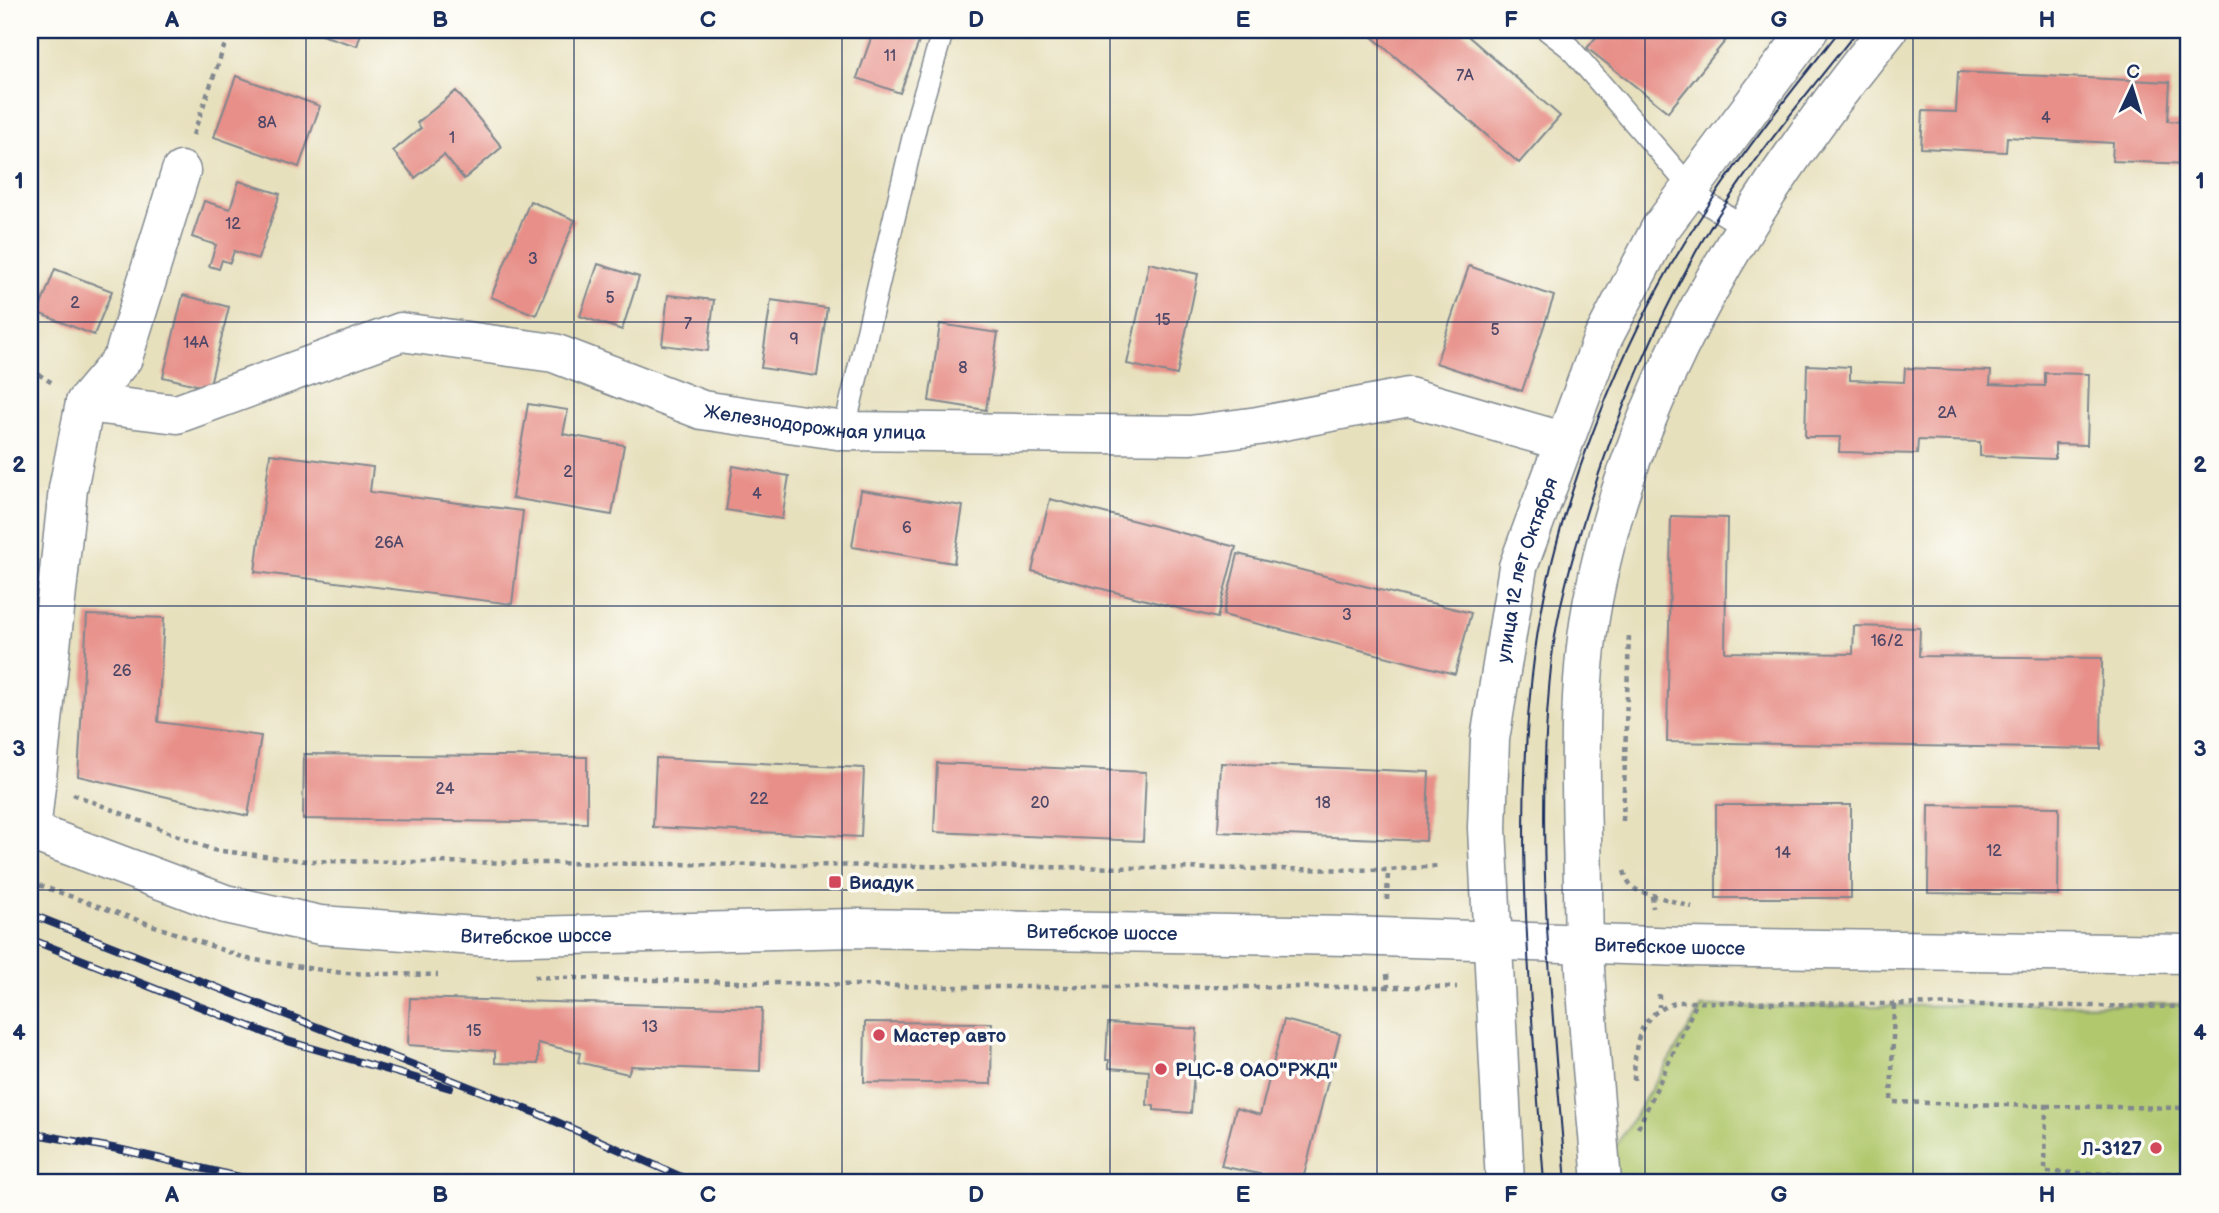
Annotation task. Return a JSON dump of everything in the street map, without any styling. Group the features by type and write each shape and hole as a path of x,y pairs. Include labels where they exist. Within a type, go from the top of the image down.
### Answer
{"main road":[{"name":"улица 12 лет Октября","path":"1505,1183 1487,828 1490,739 1518,567 1562,441 1602,340 1660,229 1689,186 1809,30"},
{"path":"1602,1183 1584,944 1580,752 1587,642 1595,589 1619,501 1653,406 1686,335 1745,226 1850,77 1888,30"},
{"path":"31,831 68,489 85,403 123,358 181,171"},
{"name":"Железнодорожная улица","path":"85,403 177,414 401,332 554,353 702,410 844,431 1190,435 1258,426 1409,397 1562,441"},
{"name":"Витебское шоссе","path":"31,831 225,904 320,925 490,937 855,928 2189,954"}],"lane":[{"path":"844,431 919,111 943,30"},
{"path":"1548,30 1569,47 1689,186 1709,205 1745,226"}],"path":[{"path":"181,171 230,30"},
{"path":"1623,825 1630,623"},
{"path":"37,779 213,850 306,861 1388,870 1438,866"},
{"path":"1622,866 1628,885 1638,892 1652,895 1654,916"},
{"path":"1387,901 1388,870"},
{"path":"1659,994 1660,1007"},
{"path":"1634,1086 1635,1047 1646,1020 1660,1007 1679,1002 2189,1007"},
{"path":"1633,1125 1633,1138 1696,1004"},
{"path":"1894,1005 1891,1102 2189,1108"},
{"path":"2046,1106 2045,1172 2189,1176"}],"green space":[{"path":"2189,1004 2189,1183 1613,1183 1614,1149 1702,1007"}],"building":[{"path":"305,30 362,30 357,46"},
{"path":"874,30 923,31 900,93 857,78"},
{"path":"1374,30 1461,30 1560,116 1519,163 1370,35"},
{"path":"1602,30 1734,30 1668,112 1587,48"},
{"path":"1958,72 2170,82 2168,121 2189,122 2189,164 2112,161 2113,143 2007,137 2006,152 1921,148 1923,111 1956,112"},
{"path":"236,76 320,106 299,167 214,137"},
{"path":"456,91 502,147 464,179 444,155 415,178 393,151 421,128 417,123"},
{"path":"239,181 280,194 258,259 234,251 230,263 222,260 219,269 209,266 216,245 192,237 204,201 230,209"},
{"path":"530,201 575,220 536,315 491,297"},
{"path":"1149,263 1198,274 1177,375 1127,364"},
{"path":"598,264 639,277 622,330 580,316"},
{"path":"1469,266 1554,296 1522,391 1436,363"},
{"path":"55,269 112,291 94,335 38,313"},
{"path":"183,295 229,307 209,388 163,377"},
{"path":"668,295 714,300 708,351 662,345"},
{"path":"771,300 827,308 817,376 761,368"},
{"path":"940,324 998,333 986,410 929,401"},
{"path":"1807,365 1850,367 1850,380 1904,382 1905,368 1991,371 1990,384 2045,386 2045,373 2089,374 2087,445 2055,444 2055,459 1980,456 1980,442 1918,440 1917,454 1839,452 1840,437 1805,437"},
{"path":"528,404 568,410 563,434 624,445 612,515 512,498"},
{"path":"270,454 373,467 370,492 523,511 512,604 255,572"},
{"path":"733,466 789,476 782,519 726,510"},
{"path":"861,490 963,506 954,563 852,547"},
{"path":"1050,499 1236,547 1217,618 1032,571"},
{"path":"1671,516 1727,518 1725,652 1853,654 1854,626 1920,628 1919,656 2102,658 2101,749 1667,742"},
{"path":"1238,554 1471,613 1455,674 1223,615"},
{"path":"87,615 164,618 158,722 261,736 248,816 78,776"},
{"path":"304,754 587,757 587,823 303,819"},
{"path":"656,758 864,768 861,837 653,827"},
{"path":"937,763 1146,772 1143,841 934,832"},
{"path":"1221,763 1429,772 1426,841 1218,832"},
{"path":"1716,805 1851,805 1851,898 1716,898"},
{"path":"1929,805 2059,807 2058,895 1928,893"},
{"path":"410,998 762,1008 760,1071 631,1066 628,1074 578,1062 580,1053 538,1043 538,1064 495,1063 495,1051 408,1045"},
{"path":"1284,1020 1340,1034 1302,1183 1221,1166 1236,1108 1260,1115"},
{"path":"865,1022 992,1023 991,1084 864,1082"},
{"name":"РЦС-8 ОАО\"РЖД\"","path":"1108,1023 1197,1029 1191,1113 1154,1110 1154,1106 1147,1105 1149,1071 1109,1068 1109,1060 1106,1060"}],"tram line":[{"path":"1544,1183 1526,917 1525,784 1535,651 1559,536 1598,418 1650,304 1679,251 1773,115 1840,30"},
{"path":"1566,1183 1547,920 1544,788 1552,657 1567,581 1588,507 1623,408 1650,343 1697,250 1752,166 1858,30"}],"railway":[{"path":"30,914 541,1115 695,1183"},
{"path":"30,939 284,1040 450,1088"},
{"path":"30,1133 118,1149 266,1183"},
{"path":"30,1182 38,1183"}],"place":[{"name":"Виадук","path":"835,882"},
{"name":"Мастер авто","path":"879,1035"},
{"name":"РЦС-8 ОАО\"РЖД\"","path":"1161,1069"},
{"name":"Л-3127","path":"2156,1148"}]}
